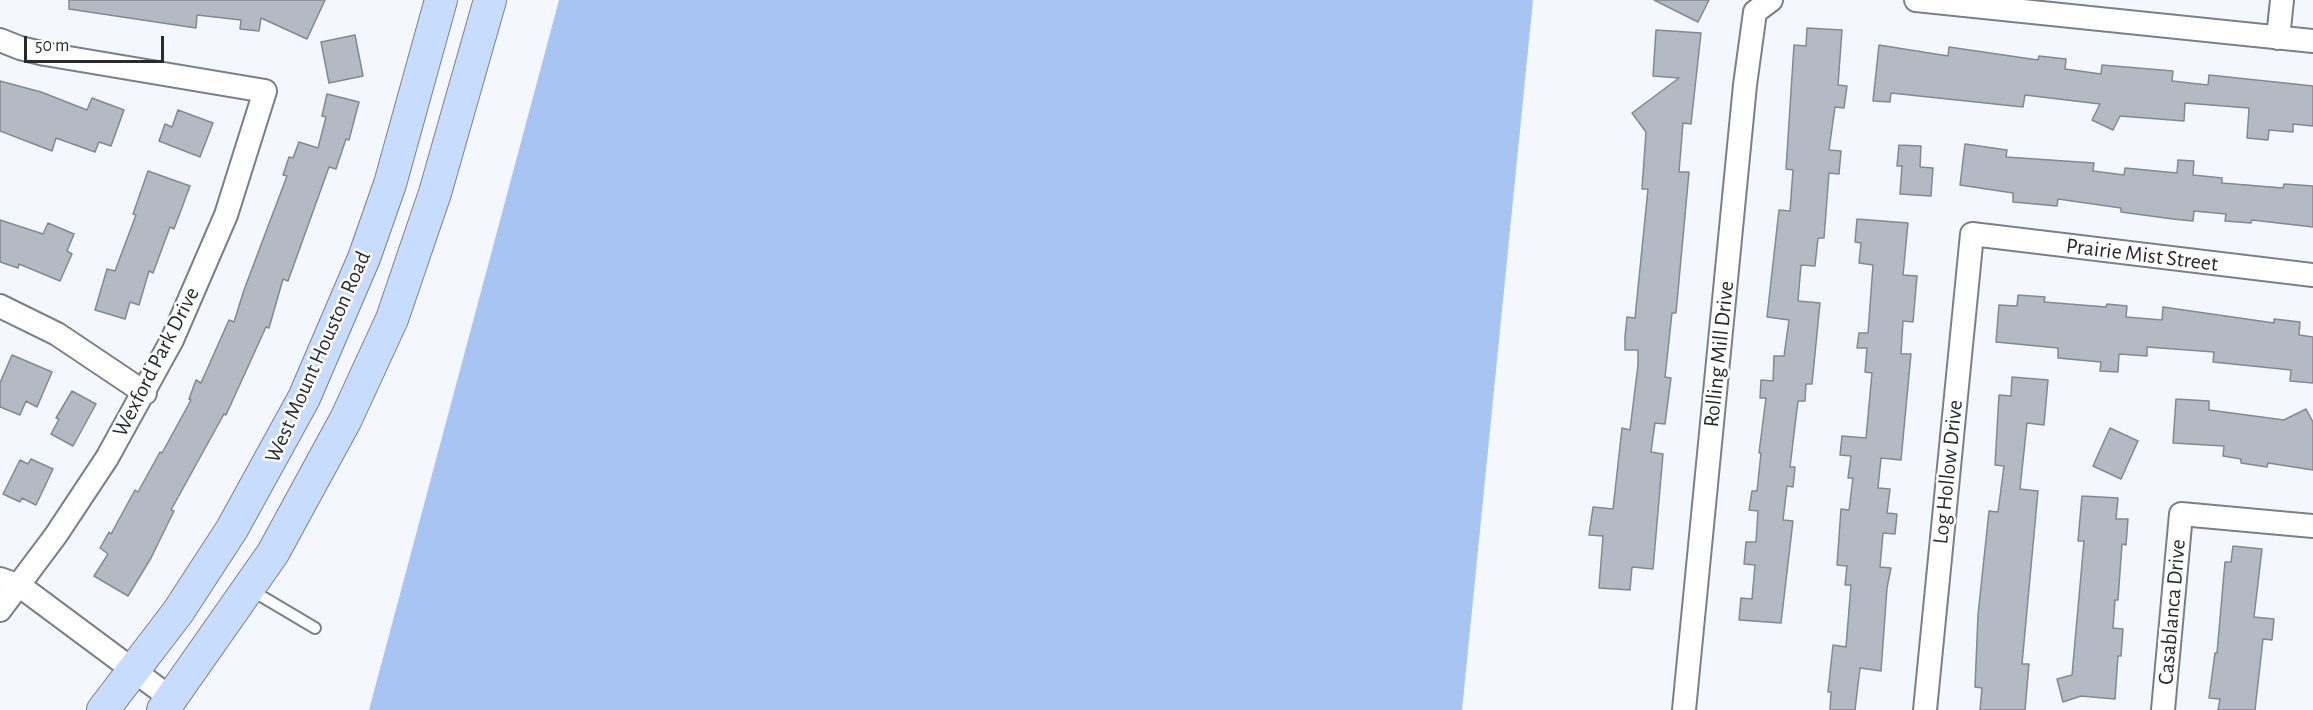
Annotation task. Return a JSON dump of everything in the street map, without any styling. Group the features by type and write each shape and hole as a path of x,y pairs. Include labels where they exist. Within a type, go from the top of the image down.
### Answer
{"main road":[{"name":"West Mount Houston Road","path":"103,710 178,612 232,529 269,465 313,378 364,258 390,184 441,0"},
{"name":"West Mount Houston Road","path":"168,704 273,553 346,419 392,319 435,193 490,0"}],"street":[{"path":"1916,0 2313,41"},
{"path":"2278,38 2282,0"},
{"name":"Rolling Mill Drive","path":"1684,710 1745,85 1755,12 1768,2"},
{"name":"Wexford Park Drive","path":"0,40 45,54 265,91 226,215 172,340 145,393 107,458 10,583 0,610"},
{"name":"Prairie Mist Street","path":"1972,234 2313,275"},
{"name":"Log Hollow Drive","path":"1924,710 1972,234"},
{"path":"0,306 57,334 145,393"},
{"name":"Casablanca Drive","path":"2163,710 2181,514 2313,526"},
{"path":"10,583 133,669 168,704"}],"lane":[{"path":"248,589 315,628"}],"shaded area":[{"path":"559,0 1533,0 1462,710 369,710"}],"building":[{"path":"69,0 325,0 307,39 261,18 259,31 240,29 241,20 197,15 196,28 69,9"},
{"path":"1654,0 1709,0 1698,22"},
{"path":"1807,28 1842,30 1838,85 1847,86 1844,108 1835,107 1829,150 1841,151 1839,174 1829,173 1824,238 1818,238 1815,266 1801,265 1798,301 1820,303 1812,384 1806,384 1805,401 1798,401 1790,467 1795,467 1793,487 1787,486 1783,520 1793,521 1781,623 1739,620 1741,598 1752,599 1755,565 1744,564 1746,542 1756,542 1758,511 1749,510 1752,491 1757,491 1761,453 1759,453 1766,398 1760,398 1761,380 1773,381 1774,356 1784,356 1789,320 1767,317 1779,210 1790,211 1793,170 1786,169 1794,45 1806,46"},
{"path":"1656,30 1701,33 1691,124 1683,123 1679,172 1689,172 1676,313 1672,313 1665,377 1671,378 1665,424 1655,423 1651,452 1663,454 1653,569 1632,567 1630,590 1599,588 1603,536 1589,535 1593,507 1613,509 1622,428 1630,430 1638,365 1638,350 1625,350 1625,337 1627,317 1635,318 1648,189 1642,189 1646,132 1632,113 1679,78 1653,76"},
{"path":"355,35 363,76 329,83 321,42"},
{"path":"1879,45 1948,56 1949,47 2038,60 2039,56 2066,59 2065,69 2101,74 2102,65 2173,71 2172,81 2208,85 2209,75 2313,86 2313,126 2293,124 2293,132 2269,130 2268,140 2247,138 2249,108 2185,103 2184,121 2120,116 2113,130 2092,120 2100,104 2025,95 2023,107 1891,93 1890,102 1873,101"},
{"path":"0,81 41,92 87,110 92,98 124,110 111,146 99,142 95,152 56,138 52,151 0,131"},
{"path":"327,94 359,102 349,140 346,139 336,169 329,167 288,281 283,279 269,328 266,327 226,415 224,414 171,510 174,511 151,558 128,596 94,576 108,554 100,548 109,532 111,534 135,490 138,492 160,452 162,453 191,400 189,399 196,380 201,383 229,320 234,322 287,176 283,175 289,157 293,158 299,142 318,148 326,117 322,116"},
{"path":"178,110 213,123 200,157 159,141 165,124 172,127"},
{"path":"1965,144 2007,150 2006,157 2094,163 2093,171 2124,175 2125,168 2177,173 2178,160 2194,161 2193,175 2222,178 2222,183 2283,188 2284,184 2313,186 2313,227 2252,220 2251,223 2225,221 2226,214 2194,211 2193,221 2173,219 2121,212 2121,208 2058,199 2057,206 2013,202 2013,193 1960,185"},
{"path":"1899,145 1921,146 1920,167 1933,168 1931,196 1900,194 1902,166 1897,166"},
{"path":"148,171 190,186 174,229 170,227 153,273 149,271 139,305 130,302 125,319 95,310 107,269 115,271 136,215 133,214"},
{"path":"1857,219 1908,223 1903,275 1917,276 1913,322 1903,321 1901,354 1911,354 1901,460 1881,458 1878,488 1890,489 1887,513 1897,514 1895,534 1883,533 1880,567 1891,568 1887,588 1881,671 1860,668 1855,710 1830,710 1831,692 1828,692 1833,645 1846,647 1851,585 1845,585 1847,566 1837,565 1841,509 1849,510 1853,478 1848,478 1851,456 1840,455 1842,436 1866,438 1872,373 1865,372 1867,348 1857,348 1859,333 1868,333 1873,265 1859,263 1861,243 1855,242"},
{"path":"0,220 43,234 48,223 74,234 67,251 72,254 60,281 19,264 18,268 0,262"},
{"path":"2018,295 2045,297 2044,302 2106,307 2107,304 2127,306 2126,317 2162,320 2163,307 2274,323 2274,319 2300,322 2299,335 2313,337 2313,383 2290,381 2291,370 2213,362 2214,352 2147,347 2147,356 2119,354 2118,372 2100,371 2101,362 2058,358 2058,348 1996,342 1999,305 2017,306"},
{"path":"12,355 52,372 37,407 26,401 20,415 0,407 0,383"},
{"path":"2012,377 2048,380 2044,425 2027,423 2020,489 2038,491 2022,664 2029,664 2025,710 1980,710 1982,688 1975,687 1978,615 1989,511 1998,512 2004,466 1995,465 1999,395 2011,396"},
{"path":"72,391 96,404 73,446 51,434 59,419 56,418"},
{"path":"2176,399 2209,401 2209,410 2284,420 2306,409 2313,422 2313,470 2268,463 2267,467 2241,463 2241,459 2223,456 2224,446 2173,443"},
{"path":"2110,428 2138,441 2121,479 2093,466"},
{"path":"31,459 53,469 36,505 22,498 20,502 3,494 20,460 28,464"},
{"path":"2082,496 2118,498 2116,519 2128,519 2126,545 2122,544 2118,600 2115,600 2113,628 2123,629 2121,656 2118,656 2115,699 2081,696 2063,702 2057,679 2072,675 2084,541 2078,541"},
{"path":"2233,546 2262,549 2254,617 2274,619 2272,640 2263,639 2255,710 2218,710 2220,699 2209,698 2215,653 2217,653 2225,562 2231,562"}]}
